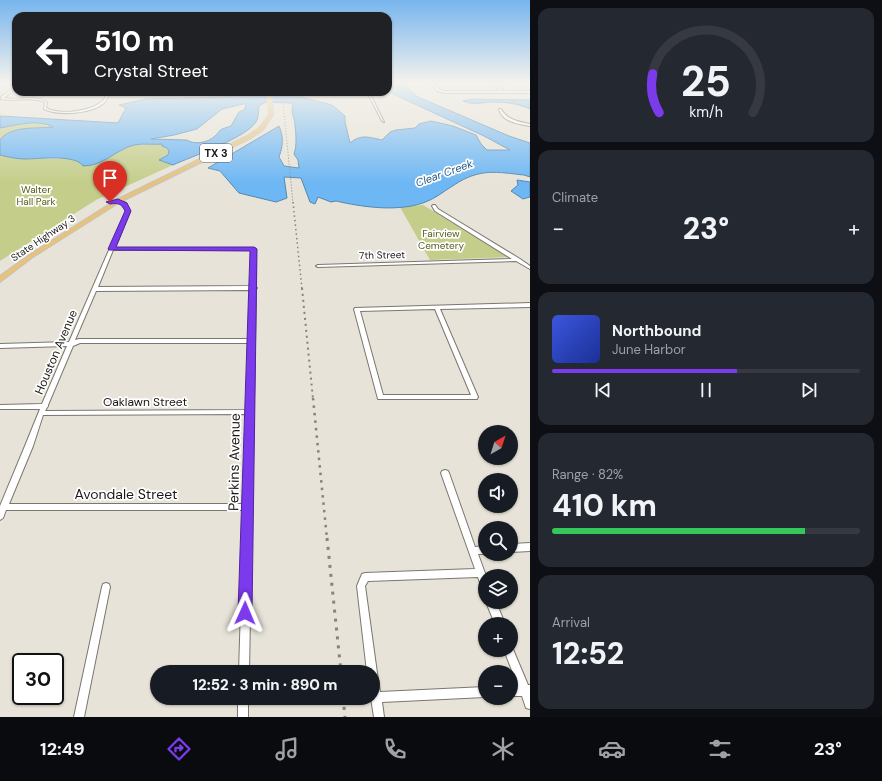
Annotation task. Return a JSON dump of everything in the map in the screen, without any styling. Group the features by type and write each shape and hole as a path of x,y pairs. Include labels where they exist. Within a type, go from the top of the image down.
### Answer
{"main road":[{"name":"State Highway 3","path":"0,280 43,248 118,201 249,137 261,129 271,115"},
{"name":"State Highway 3","path":"0,273 65,227 110,202 118,201"}],"street":[{"path":"380,115 383,121"},
{"path":"504,115 510,119 530,125"},
{"name":"Houston Avenue","path":"0,516 41,413 128,211 125,204 118,201"},
{"path":"434,206 436,210 530,268"},
{"name":"Perkins Avenue","path":"112,249 254,249 244,665"},
{"name":"7th Street","path":"318,266 518,260"},
{"path":"95,289 254,288"},
{"path":"437,307 475,397 380,397 357,309 437,307 530,305"},
{"path":"0,346 72,344 80,341 252,341"},
{"path":"0,407 45,406"},
{"name":"Oaklawn Street","path":"41,413 250,412"},
{"path":"445,473 479,569"},
{"name":"Avondale Street","path":"4,506 247,507"},
{"path":"518,548 530,547"},
{"path":"472,551 478,551"},
{"path":"371,665 361,586 365,577 478,573"},
{"path":"79,717 106,587"},
{"path":"513,657 527,690 530,704"},
{"path":"380,697 478,692"},
{"path":"243,705 243,717"},
{"path":"377,705 379,717"}],"green space":[{"path":"23,124 40,124 53,127 27,128 2,137 0,140 0,128"},
{"name":"Walter Hall Park","path":"162,144 169,151 168,155 159,160 173,165 96,200 0,261 0,155 26,159 69,159 82,163 105,160 107,157 133,145"},
{"name":"Fairview Cemetery","path":"423,205 510,257 430,260 400,207"}],"water":[{"path":"122,115 214,115 197,129 151,139 187,140 197,143 209,140 221,130 231,126 237,115 258,115 257,120 252,126 232,140 173,165 159,160 168,155 169,151 167,148 162,146 162,144 134,145 121,150 103,161 83,166 79,162 73,160 47,158 22,159 0,155 0,140 5,135 17,130 53,127 41,123 34,123 0,128 0,116 118,123"},
{"name":"Clear Creek","path":"293,115 344,115 350,143 361,137 382,140 390,132 415,128 419,124 431,121 453,126 476,135 481,144 487,150 510,150 439,115 461,115 509,136 530,143 530,177 524,175 488,172 463,180 423,203 413,206 379,208 336,201 331,202 318,197 315,204 310,202 301,178 284,177 287,198 276,202 239,193 220,171 208,168 279,126 282,134 282,142 279,157 284,166 299,168 298,160 294,154 296,147 296,136"},
{"path":"517,180 530,182 530,197 523,199 511,191 518,185"}],"railway":[{"path":"284,115 293,203"},
{"path":"293,202 302,289"},
{"path":"302,288 313,399"},
{"path":"313,398 327,539"},
{"path":"327,538 340,665"},
{"path":"344,705 345,717"}],"route":[{"path":"110,202 118,201 125,204 128,211 112,249 254,249 245,613"}]}
